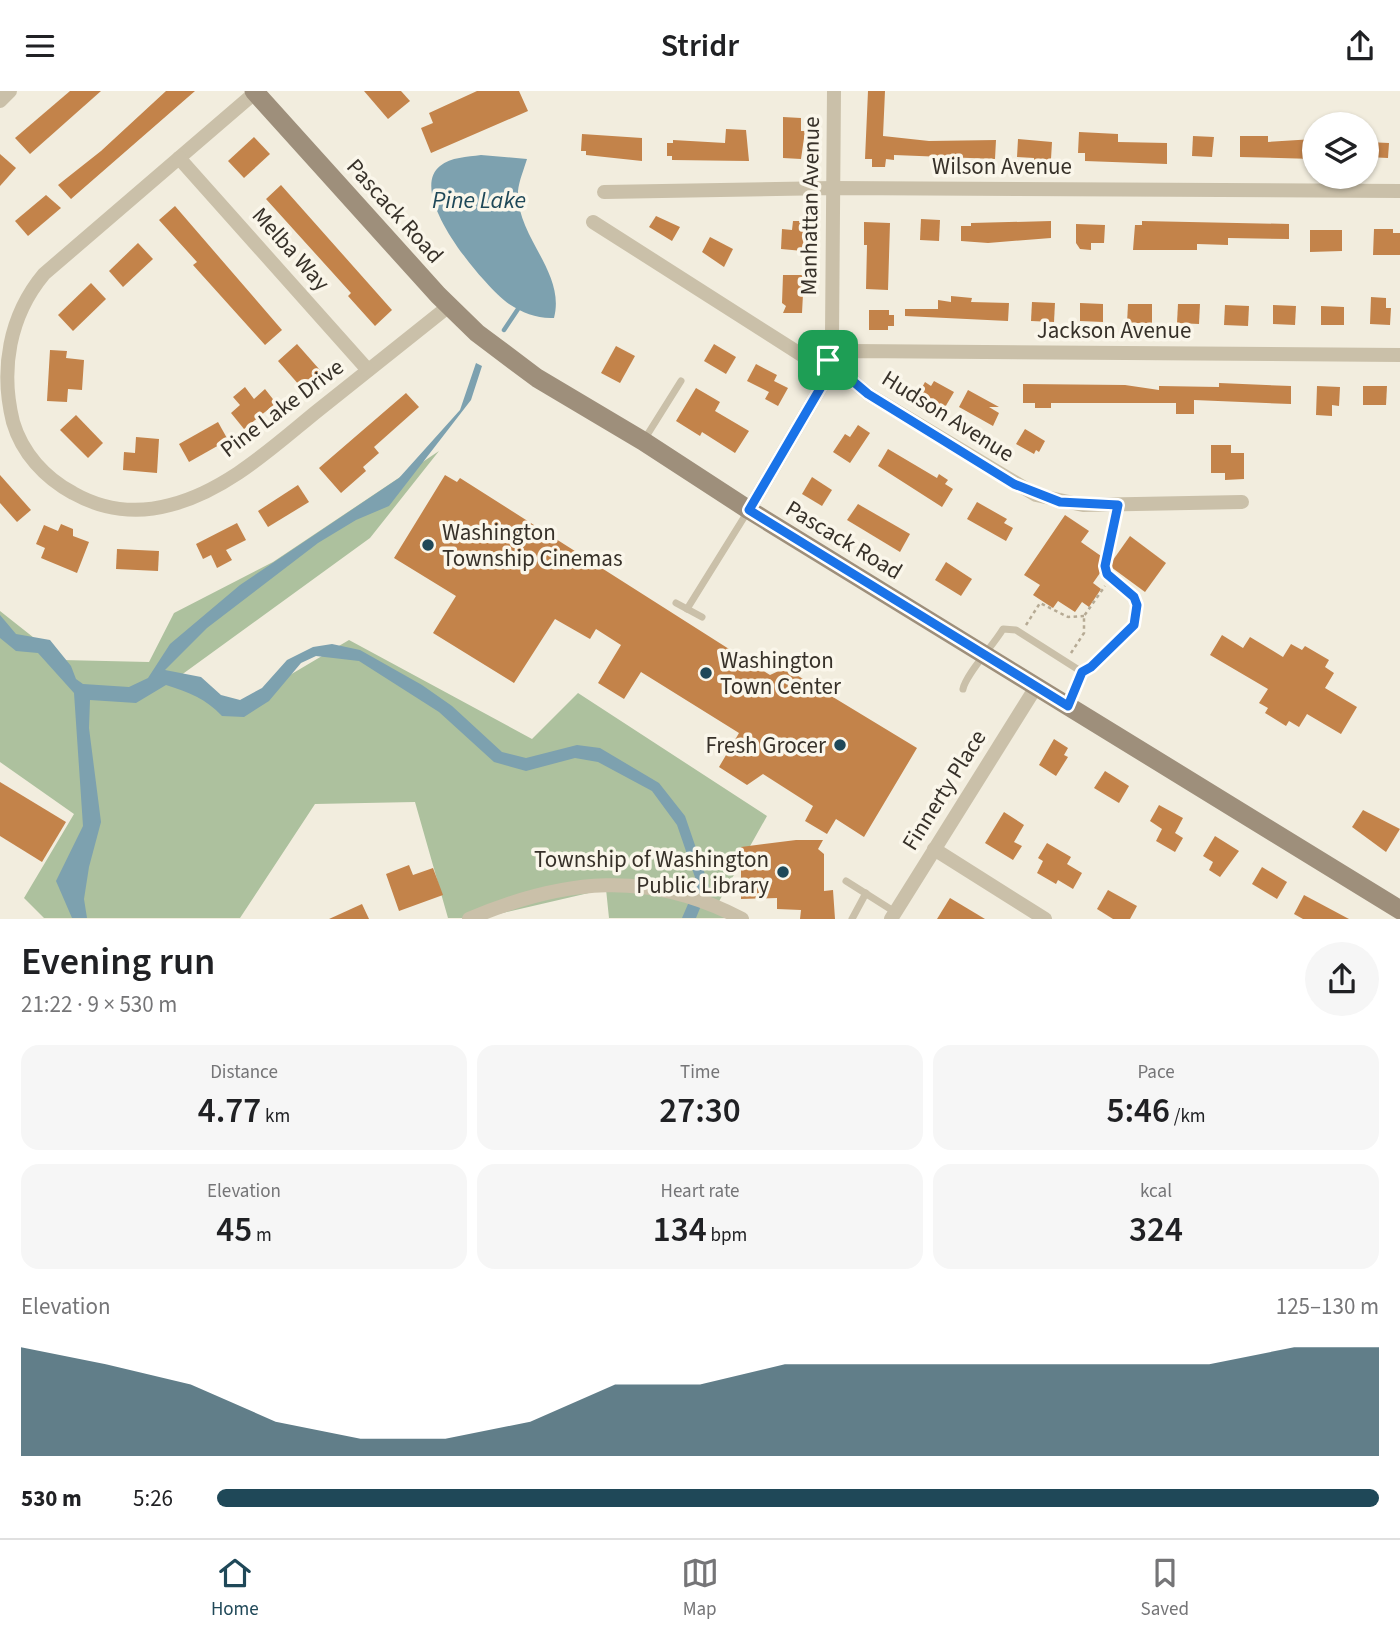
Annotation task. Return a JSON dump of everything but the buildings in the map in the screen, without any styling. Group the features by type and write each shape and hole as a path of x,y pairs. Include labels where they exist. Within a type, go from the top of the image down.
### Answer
{"street":[{"path":"0,101 10,91"},
{"name":"Manhattan Avenue","path":"749,510 821,387 828,360 832,335 834,91"},
{"name":"Pine Lake Drive","path":"256,92 44,274 19,310 11,333 5,384 14,428 36,464 65,489 105,506 148,509 171,505 247,467 449,306"},
{"name":"Pascack Road","path":"256,92 449,306 537,378 1400,910"},
{"name":"Melba Way","path":"179,158 368,370"},
{"name":"Wilson Avenue","path":"604,192 833,188 1400,191"},
{"name":"Hudson Avenue","path":"593,222 808,359 828,360 868,394 1014,484 1060,502 1118,505 1242,502"},
{"name":"Jackson Avenue","path":"828,360 852,351 1400,355"},
{"name":"Finnerty Place","path":"893,916 1036,687"},
{"path":"934,849 1045,919"},
{"path":"469,919 515,899 588,885 656,888 707,902 742,919"}],"lane":[{"path":"643,441 681,381"},
{"path":"1068,706 1082,672 1126,634 1137,617 1134,597 1111,578 1105,566 1118,505"},
{"path":"687,609 749,510"},
{"path":"676,603 702,617"},
{"path":"963,689 966,675 986,656 1003,629 1021,633 1082,672"},
{"path":"846,881 893,916"},
{"path":"852,919 866,894"}],"path":[{"path":"1065,662 1084,633 1084,617 1111,578"},
{"path":"1021,633 1040,603 1064,616 1084,617"}],"green space":[{"path":"439,451 370,538 173,681 236,707 349,640 532,739 578,693 767,816 717,905 740,918 609,918 606,889 481,918 448,918 415,802 315,804 240,918 44,918 24,898 74,814 0,762 0,611 62,660 149,662 174,613 273,562"}],"water":[{"name":"Pine Lake","path":"481,155 527,159 518,191 519,208 553,285 556,301 554,318 525,313 509,304 467,260 440,217 433,197 432,179 440,166 454,159"},
{"path":"476,363 482,366 471,400 389,506 356,520 318,543 207,628 165,670 201,677 221,695 240,700 262,688 287,660 313,647 332,644 360,650 422,685 452,706 502,752 526,758 577,745 600,748 659,783 685,816 709,886 696,918 682,918 697,883 677,825 652,791 598,762 575,758 526,771 494,762 439,712 359,661 316,656 301,663 269,701 244,717 222,716 197,697 166,685 136,703 90,700 89,728 101,822 84,899 87,918 72,918 56,881 83,826 74,693 38,653 16,651 0,638 0,615 16,634 50,640 71,666 76,679 83,684 129,687 148,678 170,644 240,585 399,478 460,410"}],"waterway":[{"path":"504,330 518,309"}],"place":[{"name":"Washington Township Cinemas","path":"428,545"},
{"name":"Washington Town Center","path":"706,673"},
{"name":"Fresh Grocer","path":"840,745"},
{"name":"Township of Washington Public Library","path":"783,872"}],"route":[{"path":"828,360 868,394 1036,495 1083,505 1118,505 1105,566 1107,574 1134,597 1137,617 1126,634 1082,672 1068,706 749,510 821,387 828,360"}]}
